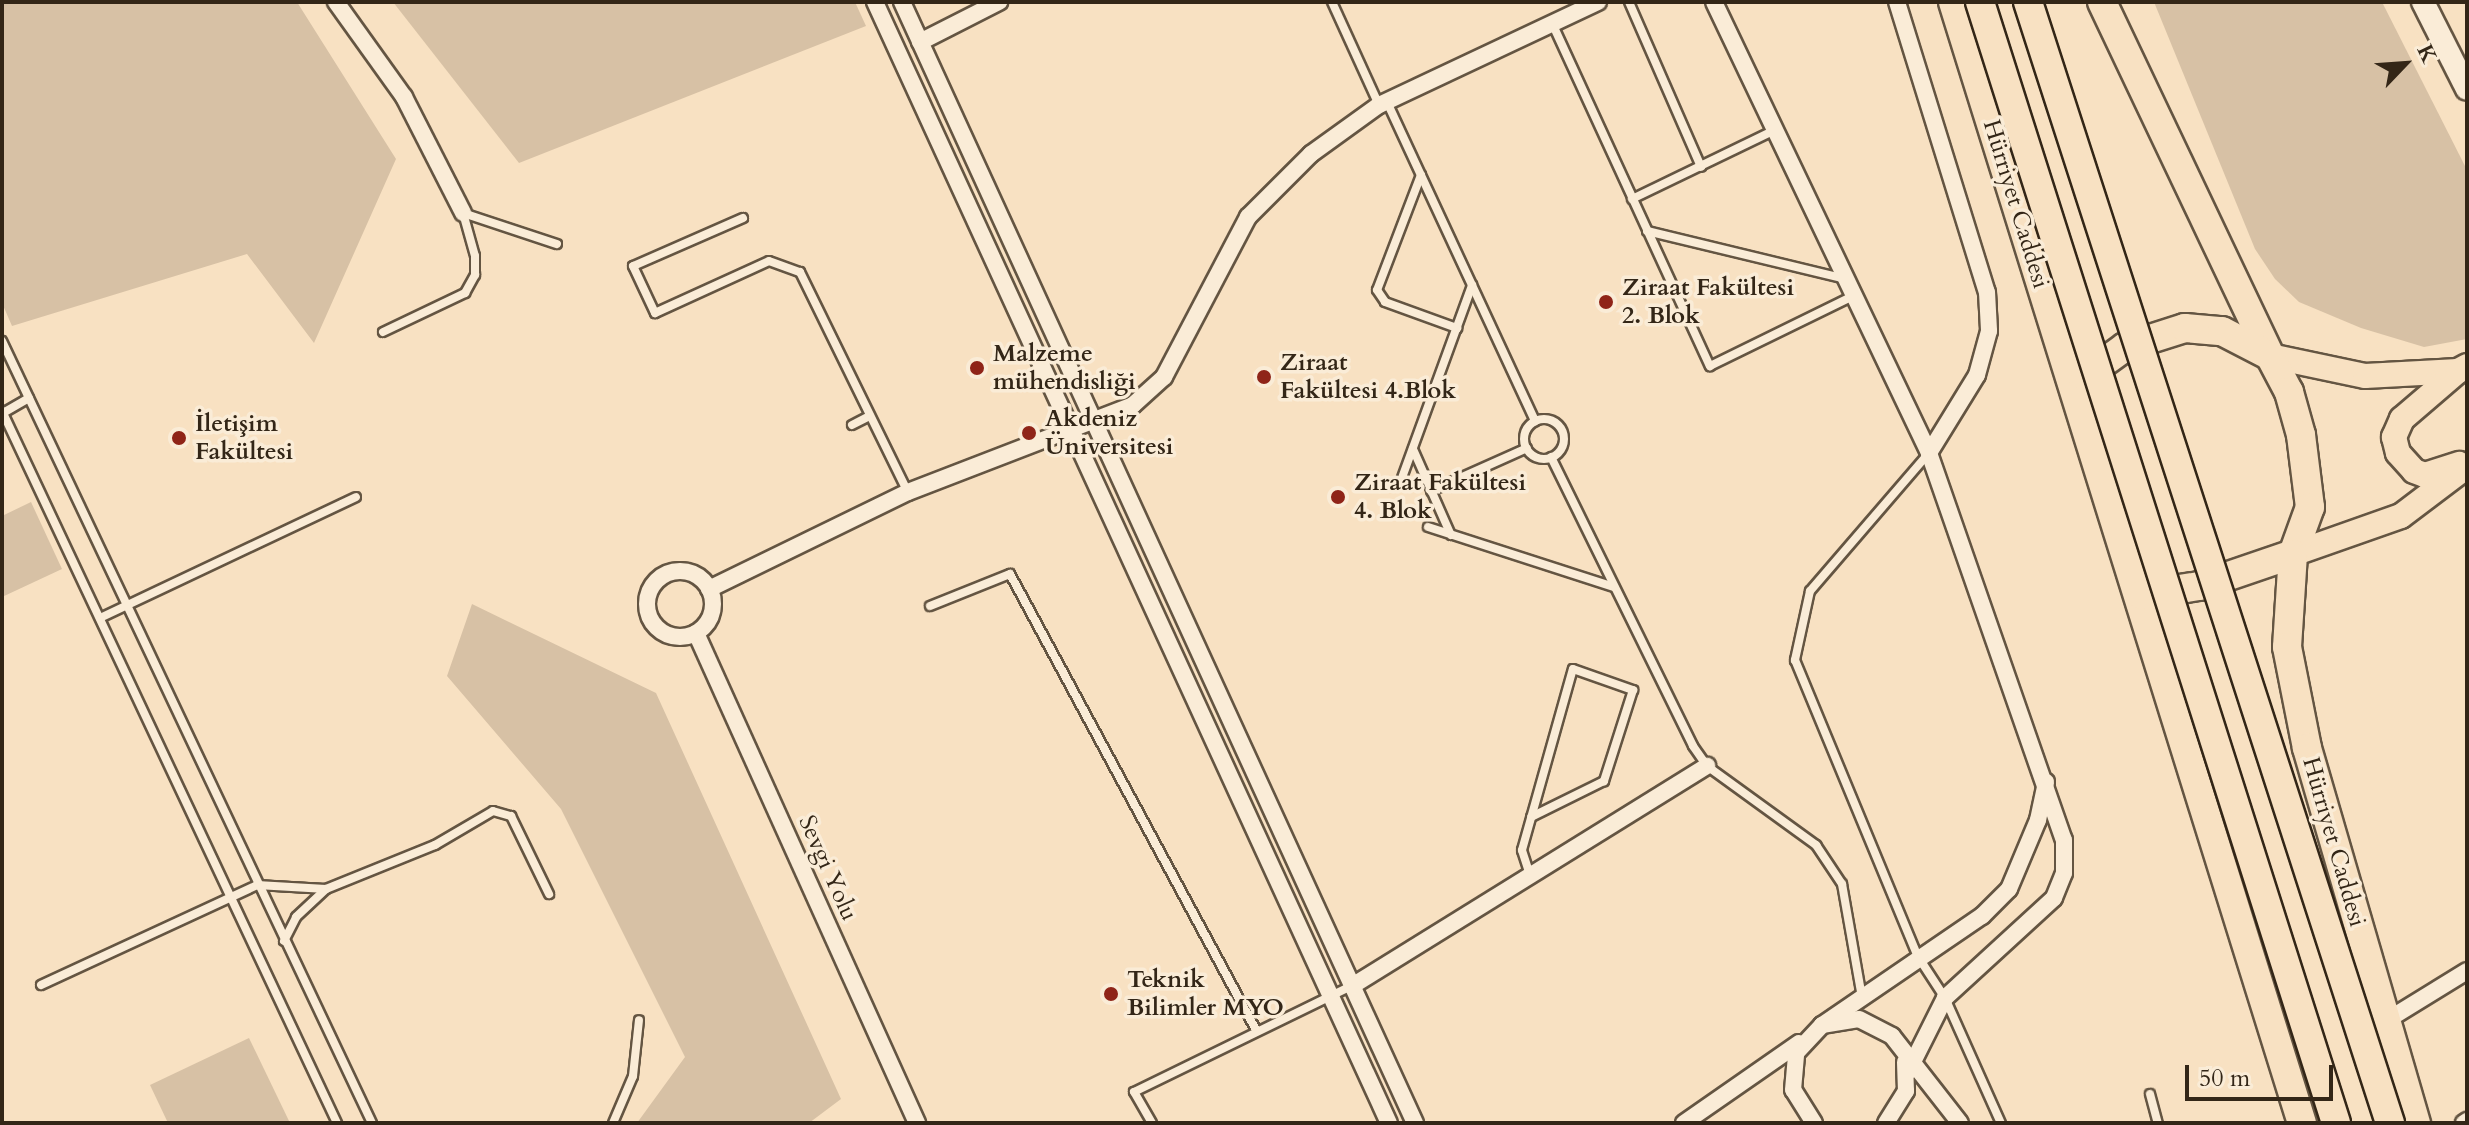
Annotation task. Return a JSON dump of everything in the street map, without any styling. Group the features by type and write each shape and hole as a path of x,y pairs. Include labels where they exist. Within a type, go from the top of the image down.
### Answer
{"highway":[{"name":"Hürriyet Caddesi","path":"1953,2 2302,1123"},
{"path":"1980,2 2336,1123"},
{"path":"2028,2 2390,1123"},
{"name":"Hürriyet Caddesi","path":"2102,2 2270,356 2297,421 2310,507 2293,554 2287,647 2307,748 2384,1022 2416,1123"},
{"path":"2078,405 2085,376 2125,347 2185,328 2222,331 2270,356"},
{"path":"2138,595 2199,586 2293,554"}],"main road":[{"path":"2270,356 2365,376 2462,369"},
{"path":"2462,369 2402,419 2394,437 2398,453 2414,471 2437,473 2467,464"},
{"path":"2293,554 2401,516 2467,464"}],"street":[{"path":"336,2 404,97 463,213"},
{"path":"875,2 1074,430 1389,1123"},
{"path":"902,2 1097,421 1415,1123"},
{"path":"920,42 999,2"},
{"path":"709,589 908,492 1133,405 1164,377 1248,217 1311,154 1383,103 1598,2"},
{"path":"1714,2 1929,453 2047,781 2064,840 2064,873 2054,898 1945,998 1907,1063 1899,1109 1886,1123"},
{"path":"1897,2 1987,292 1989,331 1977,375 1929,453"},
{"path":"2423,2 2467,89"},
{"path":"676,571 689,573 709,589 712,614 696,633 683,637 659,630 647,608 648,595 664,575 676,571"},
{"name":"Sevgi Yolu","path":"696,633 917,1123"},
{"path":"1352,986 1707,766"},
{"path":"1684,1123 1862,998 1917,955 1982,916 2009,889 2038,820 2047,781"},
{"path":"2384,1022 2467,971"},
{"path":"1822,1025 1859,1019 1892,1036 1907,1063 1960,1123"},
{"path":"1806,1037 1791,1071 1793,1090 1814,1123"}],"lane":[{"path":"1332,2 1421,175 1535,421"},
{"path":"1629,2 1701,167"},
{"path":"1552,23 1710,366 1853,296"},
{"path":"1632,199 1775,130"},
{"path":"1421,175 1377,290 1385,302 1457,328"},
{"path":"463,213 557,244"},
{"path":"383,332 465,293 475,275 475,256 463,213"},
{"path":"743,218 633,266 655,313 769,261 785,264 800,272 908,492"},
{"path":"1647,231 1846,279"},
{"path":"1399,486 1473,284"},
{"path":"2,341 372,1123"},
{"path":"29,398 2,412 337,1123"},
{"path":"852,425 870,416"},
{"path":"1553,420 1563,432 1562,447 1551,457 1536,457 1527,448 1526,430 1535,421 1553,420"},
{"path":"1412,448 1451,535"},
{"path":"1431,491 1527,448"},
{"path":"1929,453 1810,591 1795,660 1917,955 1945,998 2001,1123"},
{"path":"1551,457 1707,766 1816,845 1842,884 1862,998"},
{"path":"100,618 356,497"},
{"path":"1428,527 1614,587"},
{"path":"930,606 1010,574 1256,1030"},
{"path":"1530,875 1522,850 1531,817 1573,669 1633,690 1604,781 1531,817"},
{"path":"284,941 296,917 326,889 435,845 493,811 511,816 549,894"},
{"path":"41,985 257,885 326,889"},
{"path":"1152,1123 1134,1092 1256,1030 1332,999 1352,986"},
{"path":"613,1123 633,1076 639,1020"},
{"path":"2150,1094 2158,1123"}],"shaded area":[{"path":"2,2 297,2 396,159 314,343 247,254 12,326 2,303"},
{"path":"393,2 855,2 866,26 519,163"},
{"path":"2154,2 2382,2 2467,170 2467,339 2424,347 2361,328 2299,302 2275,279 2255,249"},
{"path":"31,502 62,569 2,597 2,516"},
{"path":"472,604 656,693 841,1099 809,1123 637,1123 685,1057 561,809 447,676"},
{"path":"249,1038 290,1123 168,1123 150,1085"}],"place":[{"name":"Ziraat Fakültesi 2. Blok","path":"1606,302"},
{"name":"Malzeme mühendisliği","path":"977,368"},
{"name":"Ziraat Fakültesi 4.Blok","path":"1264,377"},
{"name":"Akdeniz Üniversitesi","path":"1029,433"},
{"name":"İletişim Fakültesi","path":"179,438"},
{"name":"Ziraat Fakültesi 4. Blok","path":"1338,497"},
{"name":"Teknik Bilimler MYO","path":"1111,994"}]}
